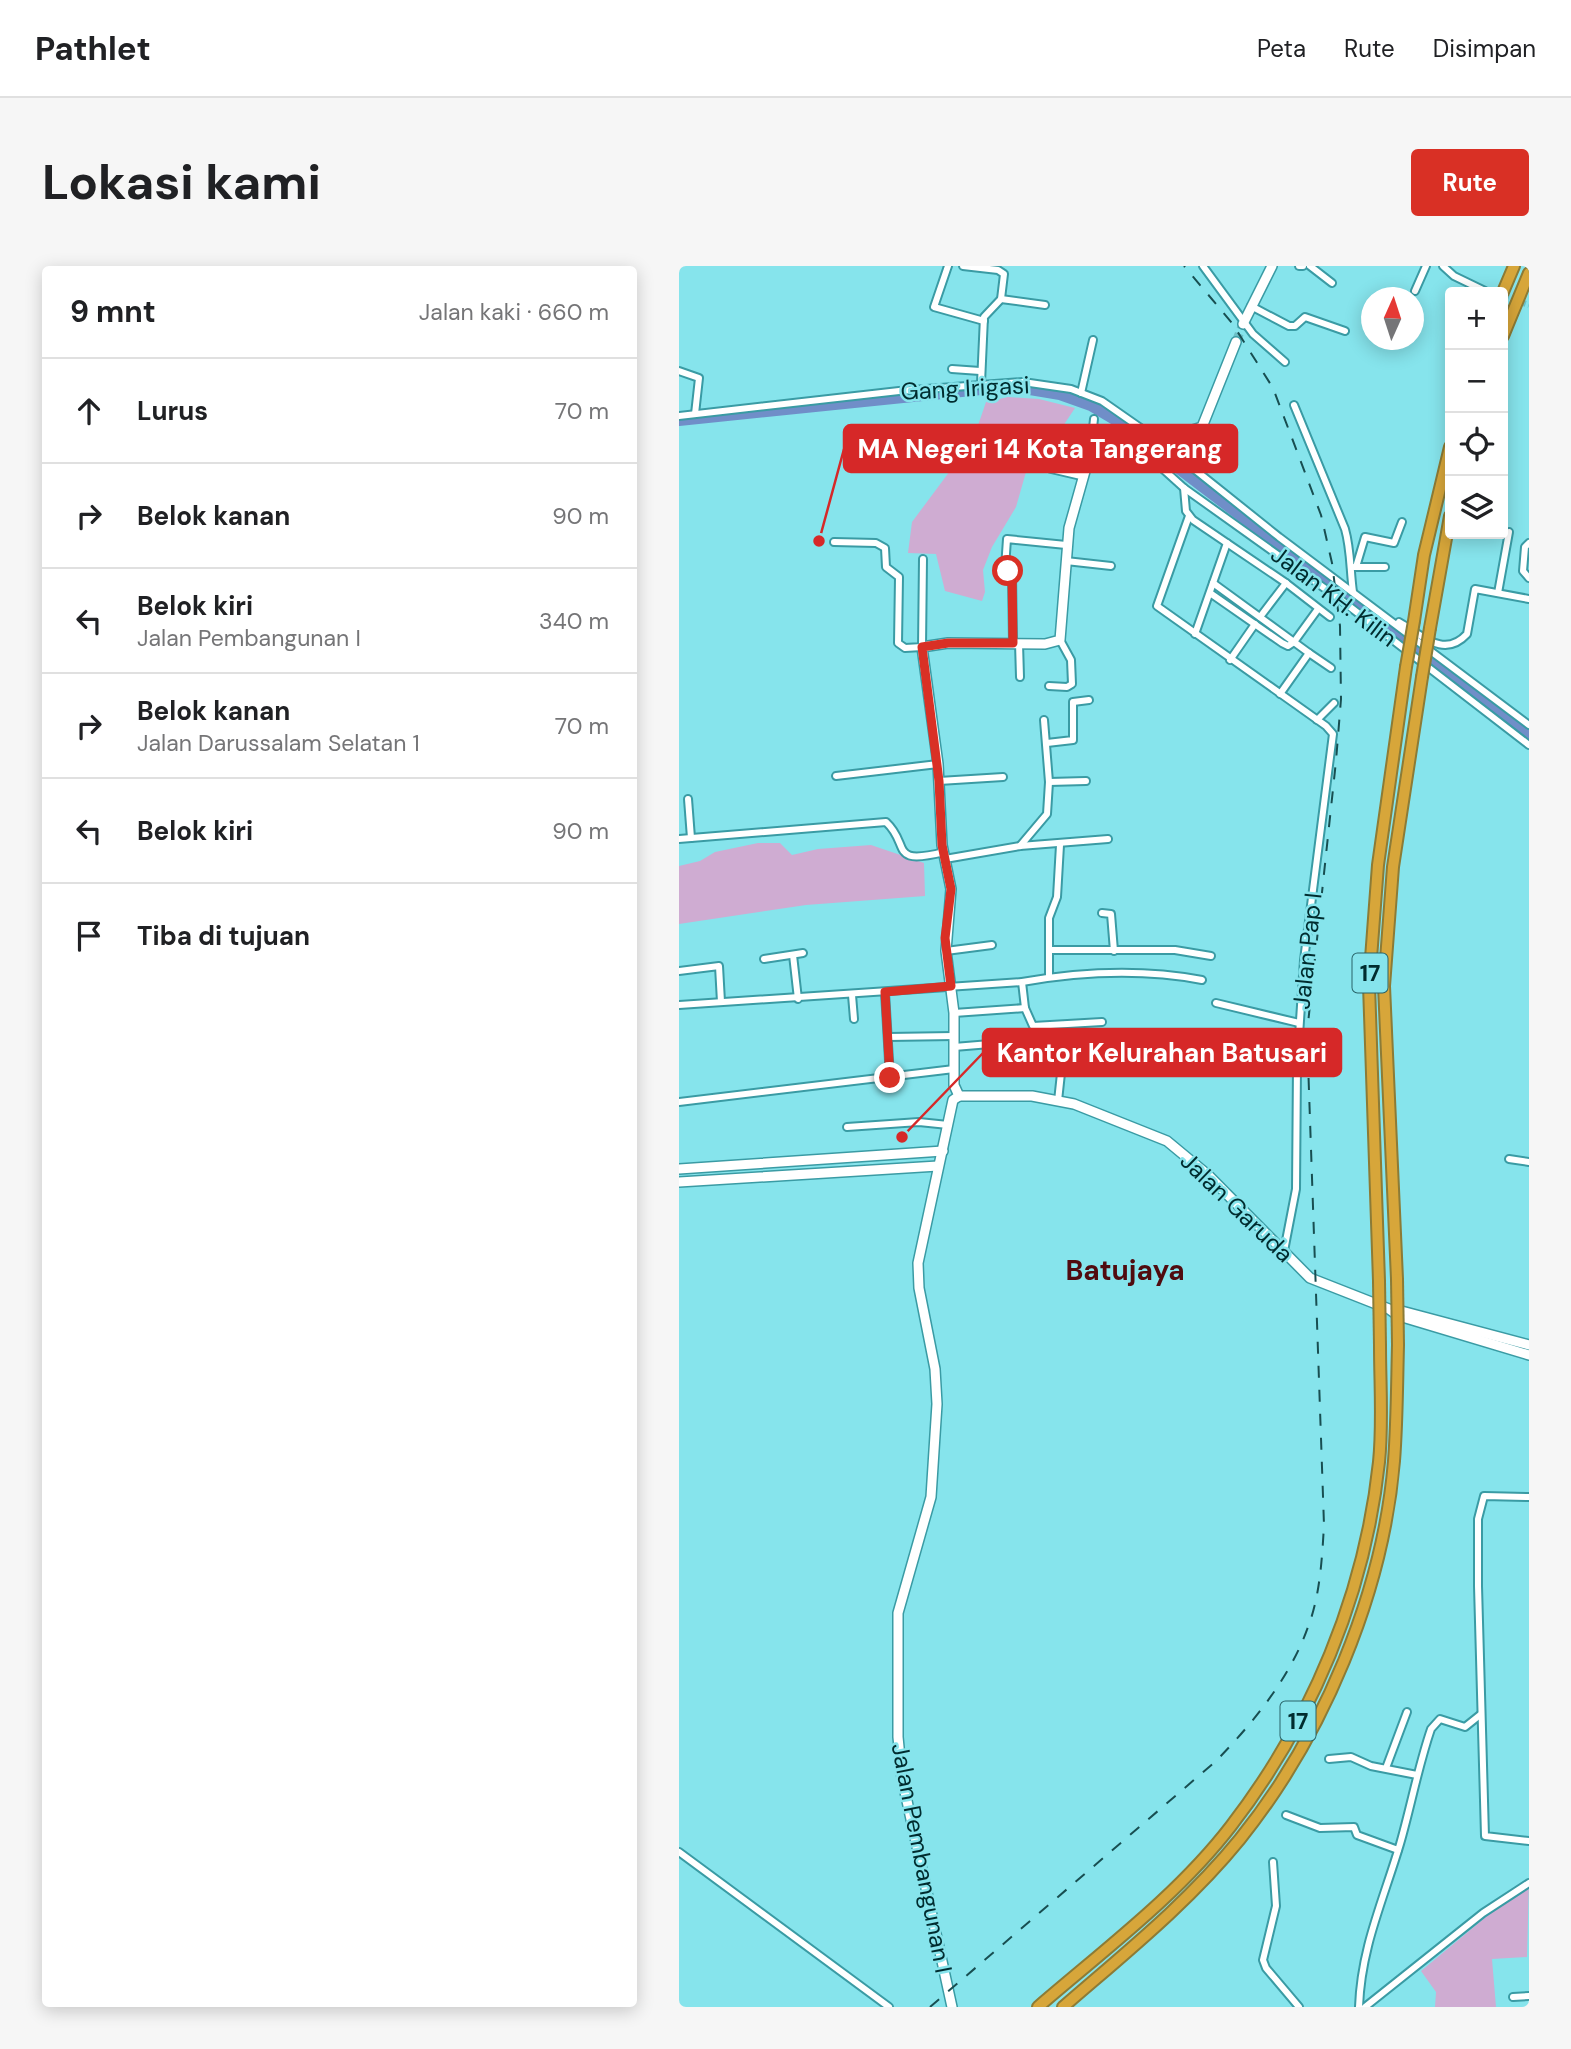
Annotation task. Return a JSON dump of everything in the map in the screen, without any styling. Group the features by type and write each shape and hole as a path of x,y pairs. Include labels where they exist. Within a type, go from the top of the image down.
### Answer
{"highway":[{"path":"1505,287 1514,266"},
{"path":"1508,324 1529,273"},
{"name":"17","path":"1038,2007 1166,1895 1230,1827 1271,1768 1313,1695 1347,1612 1367,1538 1379,1461 1379,1280 1370,985 1378,865 1424,555 1445,468"},
{"name":"17","path":"1063,2007 1178,1906 1240,1839 1283,1775 1325,1703 1361,1617 1382,1542 1394,1463 1398,1345 1384,986 1393,867 1446,539"}],"street":[{"path":"948,266 934,307 984,321"},
{"path":"963,266 1002,271 1004,277 1001,299 988,312 984,321 981,383"},
{"path":"1203,266 1243,323 1263,345 1285,362"},
{"path":"1243,323 1272,266"},
{"path":"1310,266 1332,283"},
{"path":"1417,287 1426,266"},
{"path":"1443,266 1454,276 1477,287"},
{"path":"1001,299 1045,305"},
{"path":"1250,305 1289,326 1295,326 1305,317 1345,331"},
{"path":"1081,393 1093,340"},
{"path":"1155,457 1171,437 1197,430 1208,419 1236,342"},
{"path":"952,369 980,371"},
{"path":"679,371 699,378 695,414"},
{"name":"Gang Irigasi","path":"679,416 981,383 1035,383 1081,393 1102,401 1163,445 1353,592"},
{"path":"1294,405 1345,529 1351,551 1353,592"},
{"path":"1049,686 1067,687 1072,684 1071,660 1060,640 1066,545 1081,476 1090,455 1094,419"},
{"path":"1090,455 1103,449 1140,449 1154,439"},
{"name":"Jalan KH. Kilin","path":"1140,449 1155,457 1184,488 1341,600 1529,745"},
{"path":"1051,469 1081,476"},
{"path":"1184,488 1189,516 1157,606 1317,720 1334,703"},
{"path":"1189,516 1330,617"},
{"path":"1353,567 1365,537 1394,543 1402,522"},
{"path":"1498,593 1509,533"},
{"path":"1020,677 1012,574 1005,568 1007,539 1011,537 1066,545"},
{"path":"834,541 883,546 887,567 899,577 898,643 905,648 948,643 1060,640"},
{"path":"1195,634 1227,543"},
{"path":"1529,543 1525,547 1523,571 1529,578"},
{"path":"923,559 922,647 938,764 944,855 951,900 946,951 954,1013 954,1085 959,1096"},
{"path":"1066,561 1111,566"},
{"path":"1353,567 1385,567"},
{"path":"1213,583 1331,668"},
{"path":"1260,617 1286,583"},
{"path":"1394,622 1400,622 1438,646 1452,646 1467,634 1474,590 1529,598"},
{"name":"Jalan KH. Kilin","path":"1353,592 1529,725"},
{"path":"1210,593 1286,645 1294,642 1318,609"},
{"path":"1230,660 1255,624"},
{"path":"1280,694 1309,653"},
{"path":"1047,743 1073,740 1073,702 1089,700"},
{"path":"1020,846 1042,824 1047,814 1049,782 1044,720"},
{"name":"Jalan Pap I","path":"1283,1251 1296,1189 1299,1023 1333,734 1317,720"},
{"path":"836,776 938,764"},
{"path":"939,781 1003,776"},
{"path":"1049,782 1086,781"},
{"path":"688,799 691,838"},
{"path":"679,839 885,822 899,850 908,855 926,857 1108,839"},
{"path":"1049,977 1049,918 1057,897 1060,845"},
{"path":"1102,913 1111,915 1114,951"},
{"path":"946,951 992,945"},
{"path":"1050,950 1175,950 1211,956"},
{"path":"764,959 803,953"},
{"path":"793,955 798,999"},
{"path":"679,971 719,966 722,1002"},
{"path":"679,1004 798,999 1021,982 1049,977 1166,973 1202,980"},
{"path":"1021,982 1025,1008 1033,1026 1102,1022"},
{"path":"885,992 890,1078"},
{"path":"852,995 854,1018"},
{"path":"1216,1003 1299,1023"},
{"path":"954,1013 1025,1008"},
{"path":"888,1037 954,1036"},
{"path":"954,1047 1014,1042"},
{"path":"1058,1101 1062,1064"},
{"path":"679,1102 954,1069"},
{"name":"Jalan Garuda","path":"959,1096 998,1094 1058,1101 1111,1117 1167,1141 1208,1175 1310,1278 1389,1309 1401,1309 1529,1354"},
{"name":"Jalan Pembangunan I","path":"952,2007 902,1778 895,1657 898,1613 915,1558 933,1480 937,1404 935,1369 919,1288 918,1263 953,1100 959,1096"},
{"path":"847,1127 919,1122 948,1125"},
{"path":"679,1169 943,1151"},
{"path":"1509,1159 1529,1162"},
{"path":"679,1182 939,1166"},
{"name":"Jalan Garuda","path":"1460,1331 1529,1345"},
{"path":"1529,1497 1484,1496 1479,1508 1480,1747 1486,1778 1485,1836 1529,1841"},
{"path":"1385,1768 1407,1712"},
{"path":"1359,2007 1359,1982 1364,1951 1398,1850 1417,1775 1436,1720 1465,1727 1480,1715"},
{"path":"1329,1759 1351,1757 1417,1775"},
{"path":"1286,1815 1320,1828 1354,1826 1357,1835 1398,1850"},
{"path":"679,1852 889,2007"},
{"path":"1273,1862 1276,1906 1263,1960 1266,1968 1299,2007"},
{"path":"1365,2007 1483,1913 1529,1883"},
{"path":"1513,1997 1529,1996"}],"shaded area":[{"path":"1008,397 1039,399 1075,408 1057,435 1034,444 1016,507 992,547 983,570 985,592 982,601 945,591 936,554 908,553 912,522 973,440 986,402"},
{"path":"758,843 780,843 792,855 818,849 871,845 924,863 925,896 806,905 679,924 679,866 700,861 715,852"},
{"path":"1529,1881 1527,1957 1492,1959 1496,2007 1435,2007 1436,1992 1421,1971"}],"waterway":[{"path":"679,420 991,388 1024,388 1060,394 1091,405 1113,418 1529,735"}],"tunnel":[{"path":"1508,298 1529,305"},
{"path":"1236,342 1243,324"}],"railway":[{"path":"930,2007 1216,1761 1230,1746 1269,1699 1291,1664 1312,1615 1320,1577 1324,1525 1307,1033 1336,761 1341,699 1340,626 1332,563 1321,515 1273,388 1232,323 1184,266"}],"place":[{"name":"MA Negeri 14 Kota Tangerang","path":"819,541"},
{"name":"Kantor Kelurahan Batusari","path":"902,1137"}],"district":[{"name":"Batujaya","path":"1125,1270"}],"route":[{"path":"890,1078 885,992 951,986 945,938 951,889 942,845 939,781 922,647 948,643 1013,643 1012,574 1008,571"}]}
